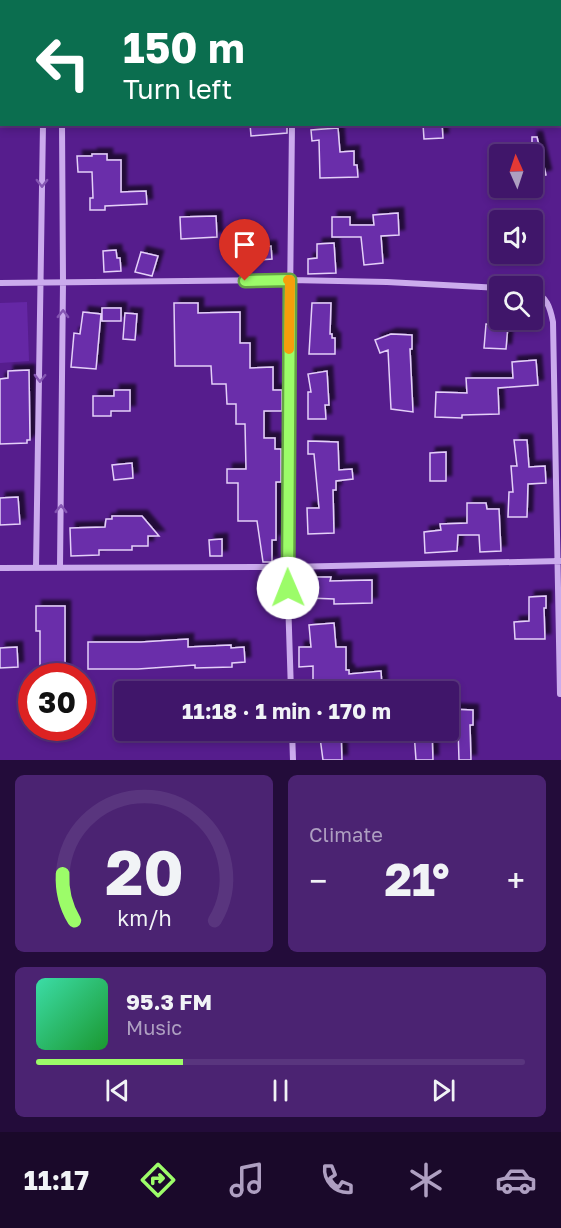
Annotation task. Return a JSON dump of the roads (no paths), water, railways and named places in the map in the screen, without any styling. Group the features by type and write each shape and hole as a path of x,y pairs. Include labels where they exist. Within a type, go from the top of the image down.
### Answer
{"street":[{"path":"36,568 43,126"},
{"path":"60,567 62,126"},
{"path":"291,681 287,567 292,126"},
{"path":"0,283 290,280 489,287"},
{"path":"543,296 547,301 553,322 560,694"},
{"path":"0,568 287,567 559,561"},
{"path":"292,741 293,760"}]}
